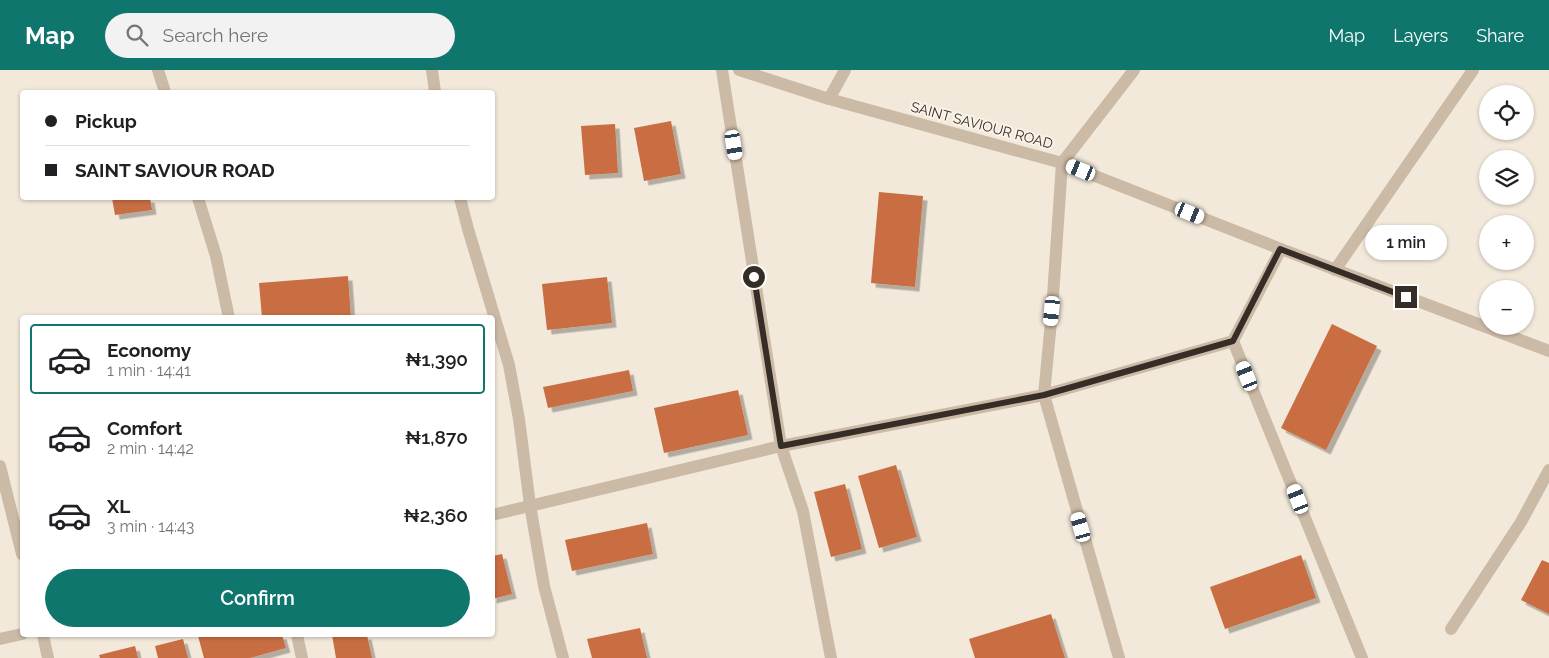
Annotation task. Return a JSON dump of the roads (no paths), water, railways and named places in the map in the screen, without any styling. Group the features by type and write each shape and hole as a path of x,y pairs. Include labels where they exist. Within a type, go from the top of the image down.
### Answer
{"street":[{"path":"158,70 164,90"},
{"path":"432,70 435,90"},
{"path":"722,70 781,446 802,511 831,658"},
{"name":"SAINT SAVIOUR ROAD","path":"738,70 828,99 1062,163 1280,249 1549,351"},
{"path":"828,99 845,70"},
{"path":"1119,658 1044,395 1062,163 1134,70"},
{"path":"1335,270 1473,70"},
{"path":"199,200 216,256 228,315"},
{"path":"461,200 494,315"},
{"path":"495,514 781,446 1044,395 1233,341 1280,249"},
{"path":"495,319 509,365 520,419 530,505 544,586 563,658"},
{"path":"1233,341 1362,658"},
{"path":"0,466 20,546"},
{"path":"1451,629 1520,522 1549,470"},
{"path":"0,639 20,634"},
{"path":"43,637 48,658"},
{"path":"297,637 302,658"}]}
